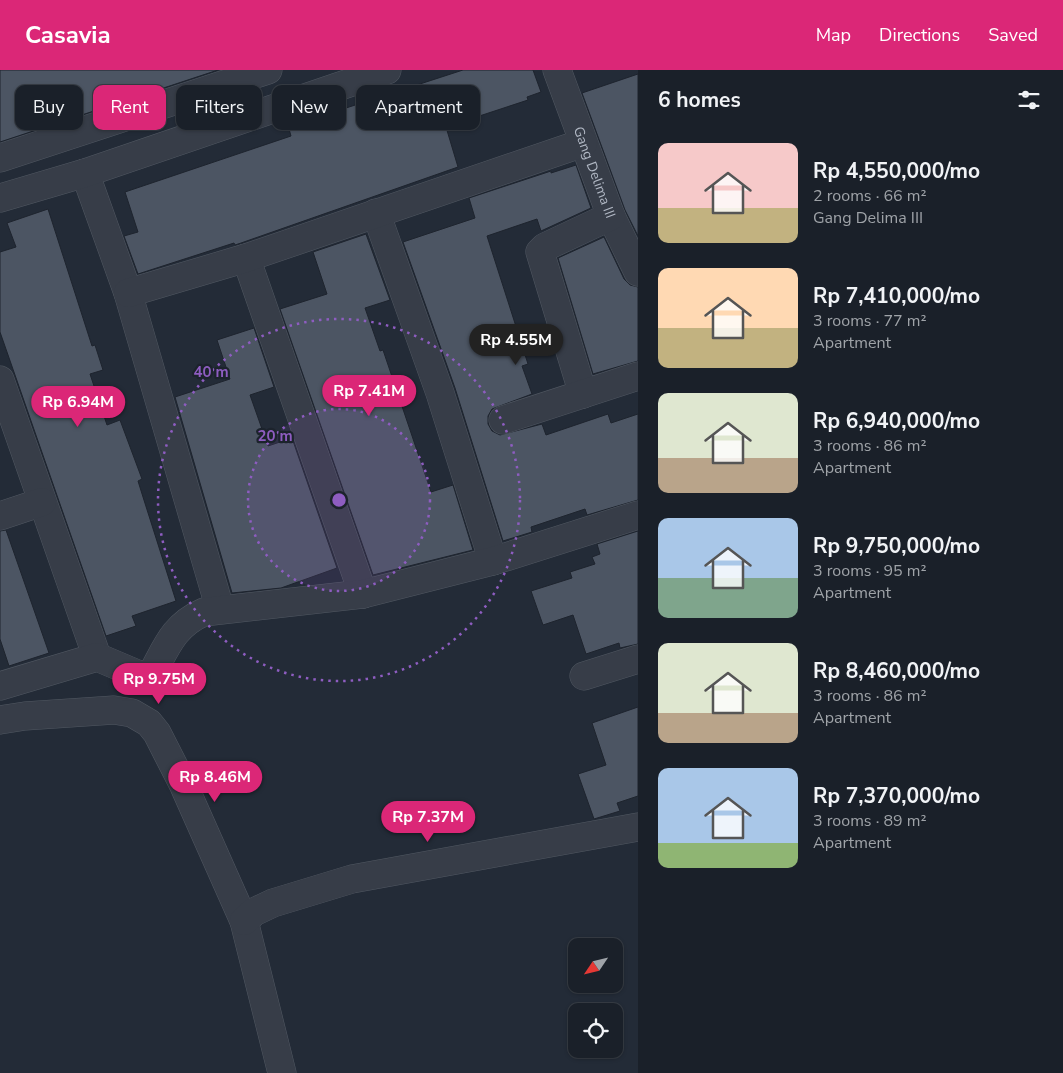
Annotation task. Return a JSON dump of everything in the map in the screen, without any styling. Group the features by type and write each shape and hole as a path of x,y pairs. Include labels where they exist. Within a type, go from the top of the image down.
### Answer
{"street":[{"path":"0,158 268,70"},
{"path":"0,198 85,173 387,70"},
{"name":"Gang Delima III","path":"557,70 611,216 638,272"},
{"path":"128,293 246,258 583,143"},
{"path":"85,173 128,293 220,609"},
{"path":"376,213 440,393 492,561"},
{"path":"583,394 540,252 545,247 611,216"},
{"path":"246,258 363,594"},
{"path":"503,420 638,376"},
{"path":"0,380 98,657"},
{"path":"0,516 42,502"},
{"path":"132,713 178,627 188,618 220,609 363,594 492,561 638,515"},
{"path":"0,686 98,657 149,679"},
{"path":"584,676 638,659"},
{"path":"0,720 24,716 114,710 132,713 149,723 160,739 184,786 244,921 282,1073"},
{"path":"244,921 254,912 273,903 352,879 638,827"}],"building":[{"path":"0,70 218,70 166,87 166,85 93,85 93,111 83,115 83,85 15,85 15,130 36,130 0,142"},
{"path":"463,70 533,70 541,92 527,97 528,100 480,116 480,85 417,85"},
{"path":"638,74 638,236 625,210 582,93"},
{"path":"356,105 356,130 447,130 458,167 241,243 235,245 234,243 138,274 124,236 138,232 125,192 291,136 289,130 346,130 346,108"},
{"path":"576,165 591,208 541,231 537,219 487,236 528,364 522,366 532,394 492,409 488,416 488,424 492,431 500,435 542,424 546,435 608,414 611,423 638,414 638,500 587,515 585,509 531,527 532,532 503,541 455,388 403,242 475,218 469,198 551,171 551,173"},
{"path":"48,209 92,346 95,345 103,370 90,374 107,425 120,420 142,479 138,481 176,601 132,616 136,626 106,636 0,332 0,252 16,247 7,223"},
{"path":"366,234 390,300 365,308 380,351 383,350 431,492 453,485 473,550 373,575 280,309 327,294 313,252"},
{"path":"604,237 624,279 630,285 638,287 638,361 593,374 558,258"},
{"path":"254,328 274,387 250,395 268,446 292,438 337,568 281,588 232,593 175,397 230,379 217,340"},
{"path":"6,530 49,653 9,666 0,639 0,531"},
{"path":"638,531 638,644 620,648 619,643 586,654 573,615 543,625 531,591 572,578 570,572 595,564 592,557 600,554 597,544"},
{"path":"638,707 638,796 617,803 620,811 594,819 578,774 606,765 592,723"}]}
